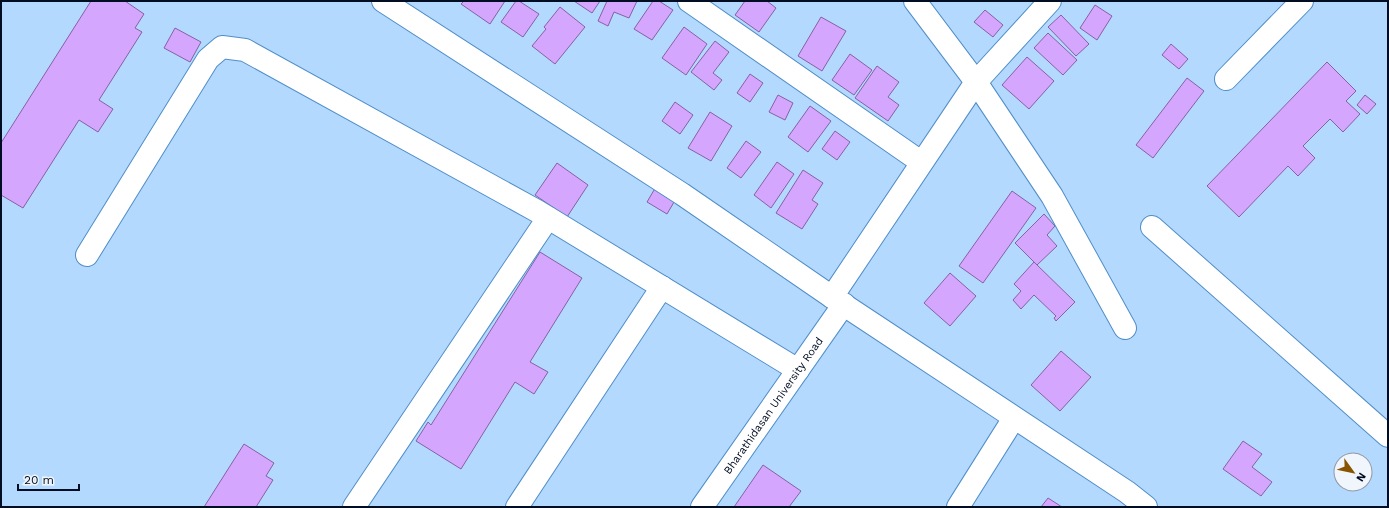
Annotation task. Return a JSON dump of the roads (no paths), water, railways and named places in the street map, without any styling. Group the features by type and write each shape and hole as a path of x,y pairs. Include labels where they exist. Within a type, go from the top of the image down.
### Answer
{"street":[{"path":"383,1 682,194 1014,418 1127,492 1146,507"},
{"path":"689,1 921,162"},
{"path":"916,1 976,82 1052,196 1125,328"},
{"name":"Bharathidasan University Road","path":"702,507 798,370 838,300 921,162 976,82 1050,1"},
{"path":"1226,79 1302,1"},
{"path":"88,255 208,59 222,47 245,50 548,218 798,370"},
{"path":"354,507 548,218"},
{"path":"1152,227 1388,436"},
{"path":"517,507 662,288"},
{"path":"958,507 1014,418"}]}
